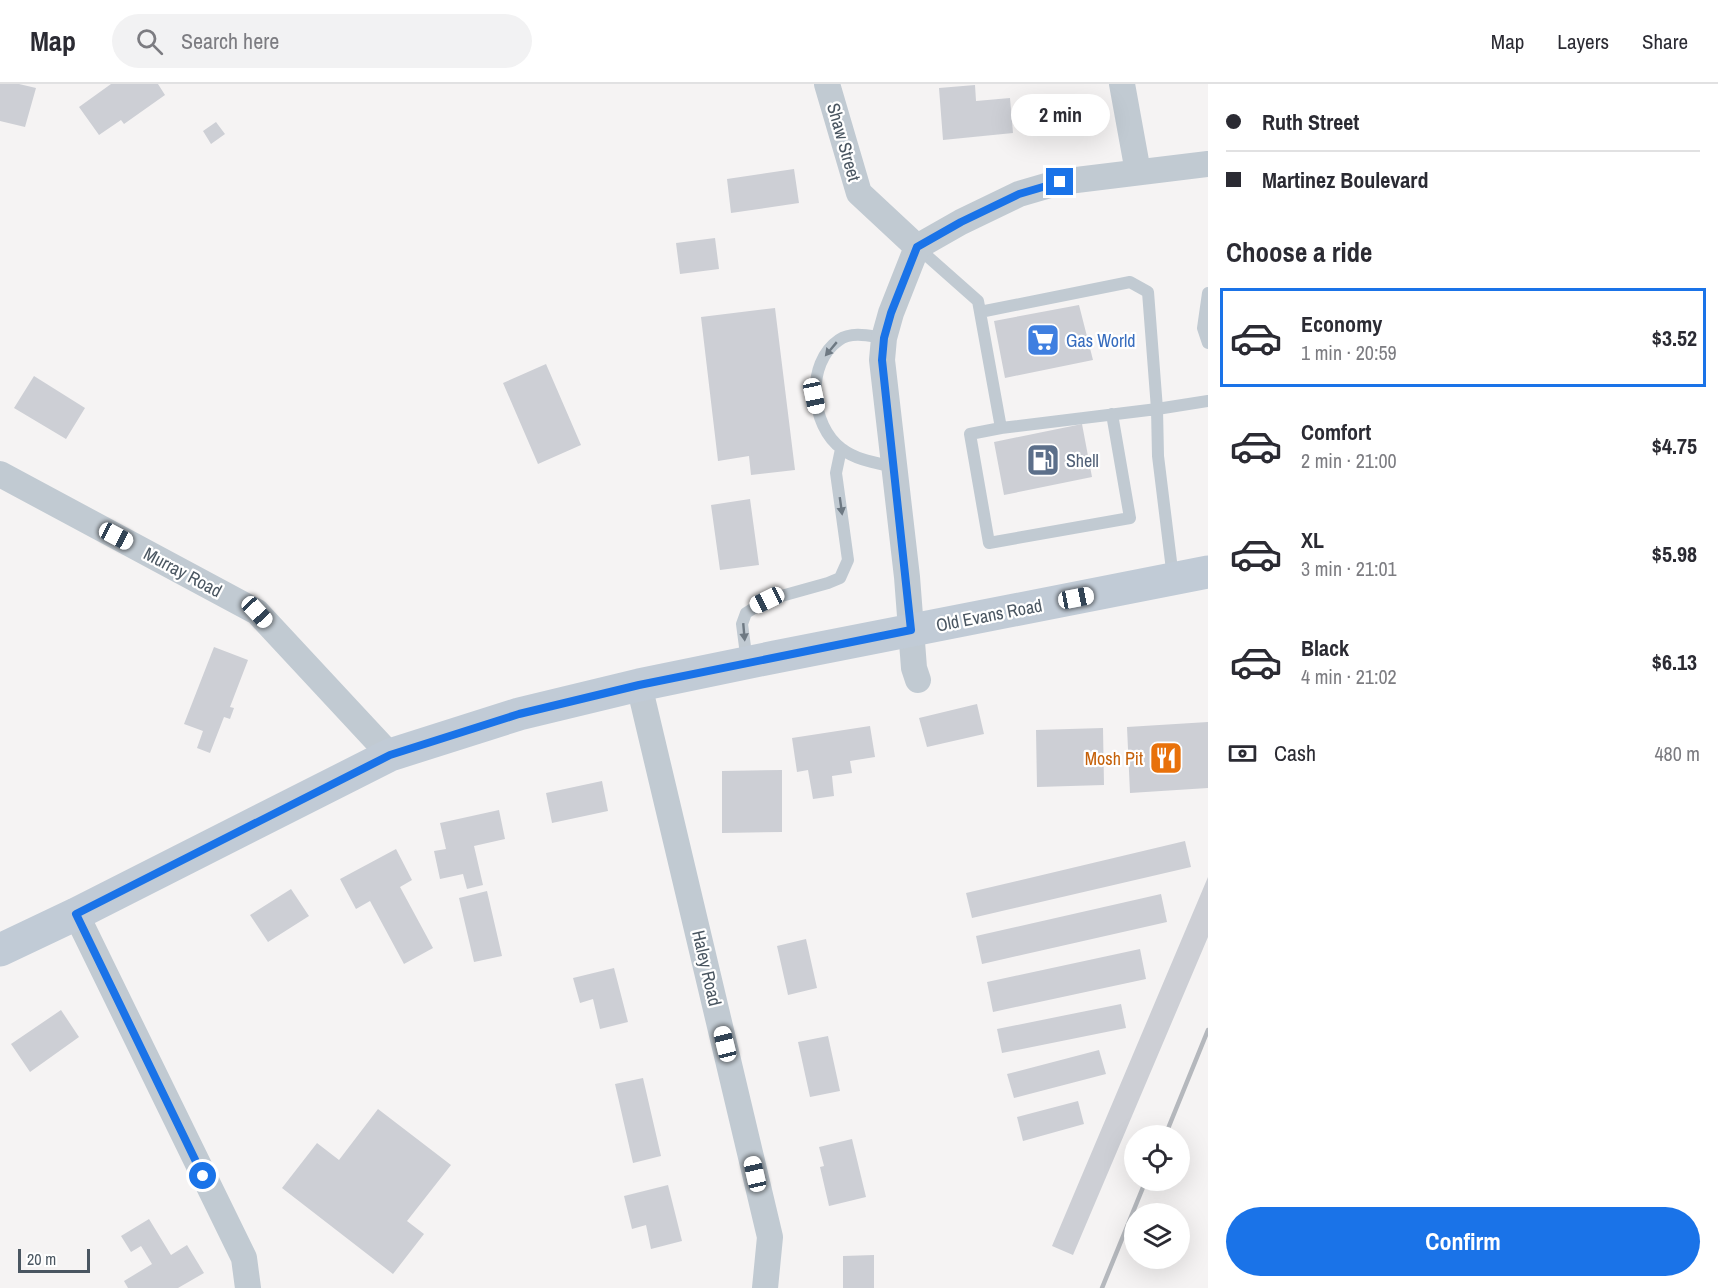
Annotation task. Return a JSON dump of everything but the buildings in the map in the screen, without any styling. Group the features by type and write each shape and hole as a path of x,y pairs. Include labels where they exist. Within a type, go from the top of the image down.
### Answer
{"street":[{"name":"Shaw Street","path":"827,84 859,193 917,247"},
{"path":"1122,84 1138,172"},
{"path":"918,680 914,668 882,360 884,338 891,313 917,247 961,222 1019,194 1060,182 1208,164"},
{"name":"Murray Road","path":"0,474 257,612 390,755"},
{"name":"Old Evans Road","path":"0,950 390,755 519,714 639,685 1208,572"},
{"name":"Haley Road","path":"639,685 770,1237 765,1288"},
{"path":"76,914 244,1258 248,1288"}],"lane":[{"path":"917,247 978,301 1001,428"},
{"path":"980,312 1130,282 1148,292 1157,409 1158,456 1174,579"},
{"path":"1208,293 1203,328 1208,344"},
{"path":"884,338 855,334 840,339 828,350 822,361 814,396 819,416 828,435 841,449 856,457 894,467"},
{"path":"1112,414 1130,518 988,543 970,434 1001,428 1208,401"},
{"path":"747,663 742,624 746,612 767,600 828,584 840,578 846,568 848,560 836,473 841,449"}],"railway":[{"path":"1169,1125 1208,1030"},
{"path":"1102,1288 1142,1191"}],"place":[{"name":"Gas World","path":"1043,340"},
{"name":"Shell","path":"1043,460"},
{"name":"Mosh Pit","path":"1166,758"}],"route":[{"path":"203,1176 76,914 390,755 519,714 639,685 911,630 882,360 884,338 891,313 917,247 961,222 1019,194 1060,182"}]}
